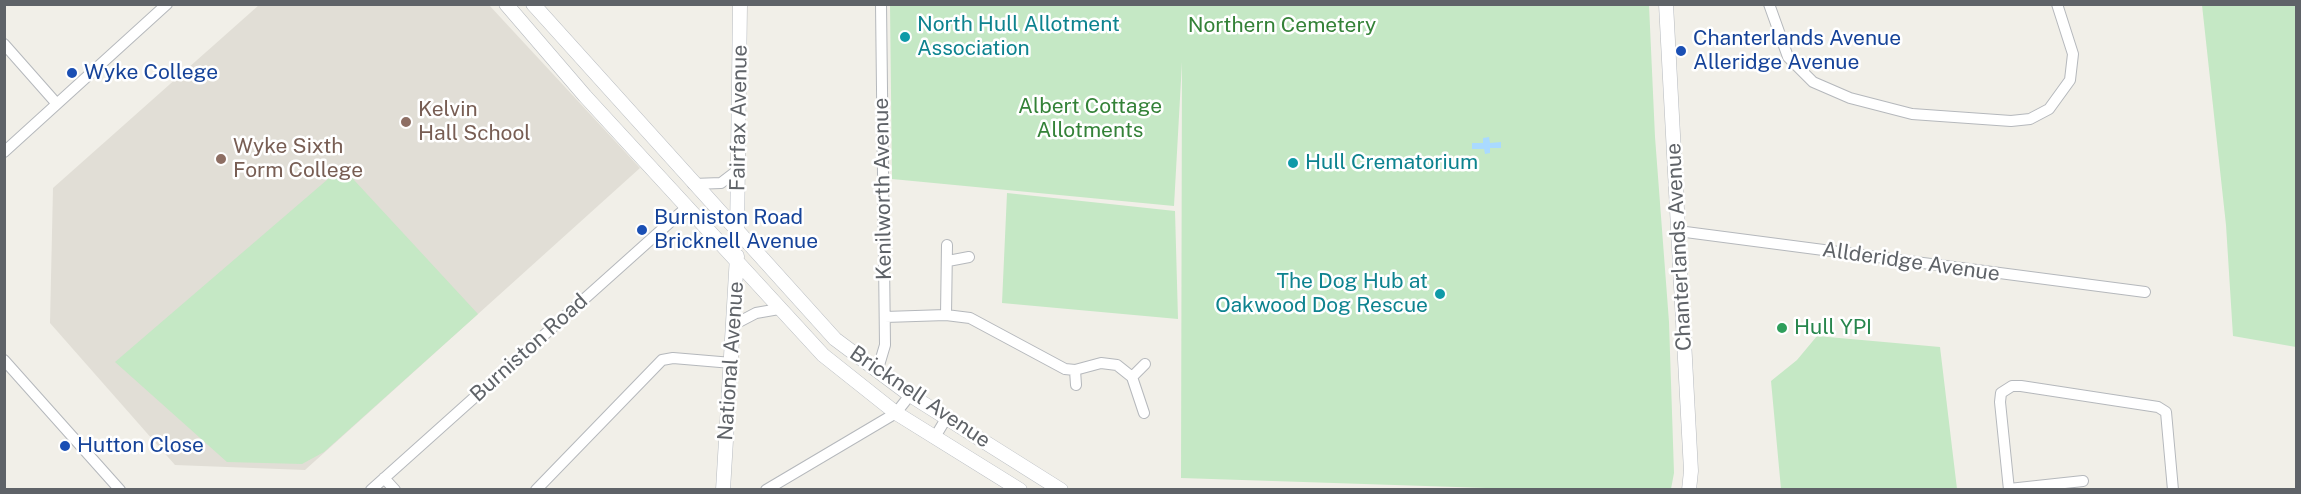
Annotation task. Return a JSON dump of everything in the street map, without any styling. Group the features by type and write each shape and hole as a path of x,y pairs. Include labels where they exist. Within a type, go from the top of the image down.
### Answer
{"street":[{"path":"7,150 167,4"},
{"name":"Bricknell Avenue","path":"506,4 823,356 896,413 1020,489"},
{"name":"Bricknell Avenue","path":"533,4 835,339 910,395 1061,489"},
{"name":"Fairfax Avenue","path":"737,232 740,4"},
{"name":"Kenilworth Avenue","path":"877,372 885,345 880,4"},
{"name":"Chanterlands Avenue","path":"1666,4 1691,471 1689,489"},
{"path":"1769,4 1788,57 1813,82 1850,98 1912,114 2011,121 2030,119 2049,109 2070,81 2073,54 2057,4"},
{"path":"4,44 57,104"},
{"path":"693,184 721,183 738,170"},
{"name":"Burniston Road","path":"371,489 687,207"},
{"name":"Allderidge Avenue","path":"1677,231 2145,292"},
{"name":"National Avenue","path":"723,489 735,324 737,232"},
{"path":"946,315 947,244"},
{"path":"948,261 969,257"},
{"path":"735,324 756,313 779,309"},
{"path":"885,317 946,315 970,318 1042,358 1075,370 1101,363 1117,365 1132,377 1144,413"},
{"path":"823,356 835,339"},
{"path":"536,489 662,360 674,358 732,363"},
{"path":"1132,377 1145,364"},
{"path":"6,367 120,489"},
{"path":"1075,370 1076,385"},
{"path":"2084,481 2009,489 2001,393 2012,386 2021,386 2158,407 2166,412 2173,489"},
{"path":"766,489 896,413 910,395"},
{"path":"935,437 947,417"},
{"path":"384,478 395,489"},
{"path":"785,479 792,489"}],"shaded area":[{"path":"259,5 489,5 640,168 305,470 175,465 50,323 53,188"}],"green space":[{"path":"890,5 1649,5 1655,137 1669,322 1674,473 1671,489 1517,489 1181,478 1182,62 1174,206 892,179"},
{"path":"2202,5 2296,5 2296,347 2233,336 2226,225"},
{"path":"342,167 478,314 324,452 302,464 227,462 115,362"},
{"path":"1007,193 1175,211 1178,319 1002,303"},
{"path":"1817,336 1940,347 1957,489 1781,489 1771,381 1797,360"}],"water":[{"path":"1489,137 1490,143 1501,142 1501,148 1490,148 1490,153 1485,154 1484,149 1472,149 1472,143 1483,143 1483,138"}],"place":[{"name":"North Hull Allotment Association","path":"905,37"},
{"name":"Chanterlands Avenue Alleridge Avenue","path":"1681,51"},
{"name":"Wyke College","path":"72,73"},
{"name":"Kelvin Hall School","path":"406,122"},
{"name":"Wyke Sixth Form College","path":"221,159"},
{"name":"Hull Crematorium","path":"1293,163"},
{"name":"Burniston Road Bricknell Avenue","path":"642,230"},
{"name":"The Dog Hub at Oakwood Dog Rescue","path":"1440,294"},
{"name":"Hull YPI","path":"1782,328"},
{"name":"Hutton Close","path":"65,446"}],"park label":[{"name":"Northern Cemetery","path":"1282,26"},
{"name":"Albert Cottage Allotments","path":"1090,119"}]}
